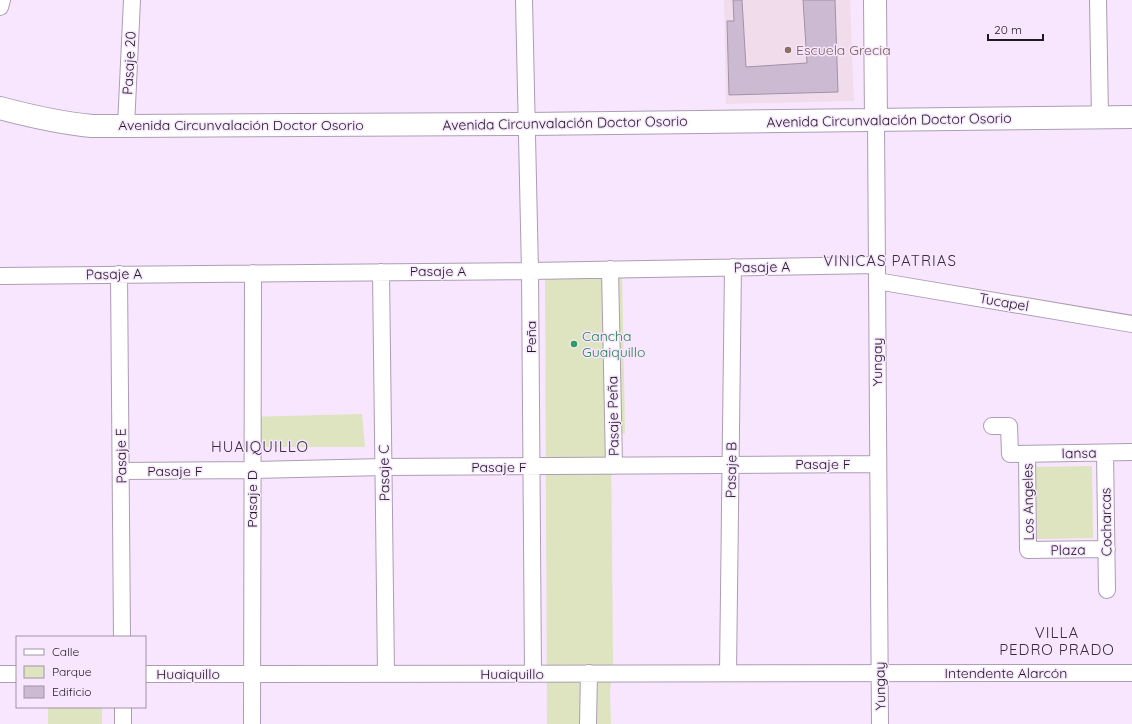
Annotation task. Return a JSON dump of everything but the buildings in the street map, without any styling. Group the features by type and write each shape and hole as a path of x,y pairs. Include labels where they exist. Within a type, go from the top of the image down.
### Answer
{"main road":[{"name":"Yungay","path":"875,0 876,120"},
{"name":"Avenida Circunvalación Doctor Osorio","path":"0,108 40,118 92,126 527,124 1132,117"}],"street":[{"path":"0,7 2,0"},
{"name":"Pasaje 20","path":"126,126 132,0"},
{"name":"Peña","path":"524,0 530,271 534,674"},
{"path":"1098,0 1100,118"},
{"name":"Yungay","path":"876,120 880,724"},
{"name":"Pasaje A","path":"0,276 530,271 733,267 877,273"},
{"name":"Pasaje B","path":"728,673 733,267"},
{"name":"Pasaje Peña","path":"610,269 614,466"},
{"name":"Pasaje C","path":"381,272 386,674"},
{"name":"Pasaje D","path":"252,724 253,273"},
{"name":"Tucapel","path":"877,273 1132,324"},
{"name":"Pasaje E","path":"119,274 122,636"},
{"name":"Iansa","path":"992,426 1009,426 1010,454 1132,452"},
{"name":"Cocharcas","path":"1105,453 1107,590"},
{"name":"Los Angeles","path":"1027,454 1028,550"},
{"name":"Pasaje F","path":"121,471 384,467 878,464"},
{"name":"Plaza","path":"1028,550 1107,549"},
{"path":"588,724 589,673"},
{"name":"Intendente Alarcón","path":"880,673 1132,673"},
{"name":"Huaiquillo","path":"146,674 880,673"},
{"path":"0,674 16,674"},
{"path":"123,708 123,724"}],"shaded area":[{"name":"Escuela Grecia","path":"724,0 850,0 854,101 726,104"}],"green space":[{"path":"622,273 625,433 611,436 613,663 610,692 611,724 547,724 545,277"},
{"path":"362,414 365,447 247,447 247,417"},
{"path":"1092,466 1093,538 1037,539 1035,467"},
{"path":"48,708 102,708 102,724 48,724"}],"place":[{"name":"Escuela Grecia","path":"788,50"},
{"name":"Cancha Guaiquillo","path":"574,344"}],"district":[{"name":"VINICAS PATRIAS","path":"890,261"},
{"name":"HUAIQUILLO","path":"260,447"},
{"name":"VILLA PEDRO PRADO","path":"1057,642"}]}
